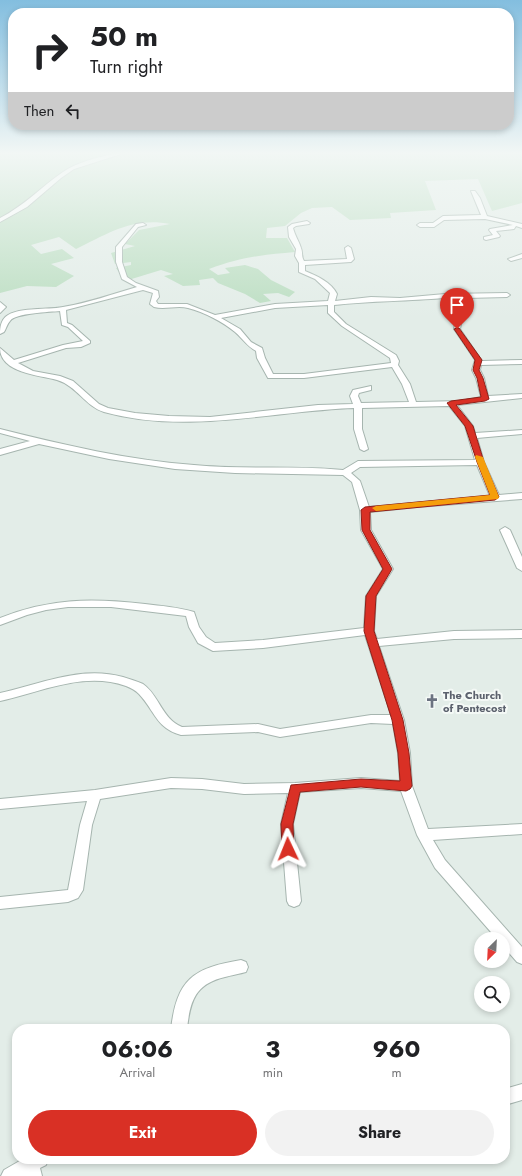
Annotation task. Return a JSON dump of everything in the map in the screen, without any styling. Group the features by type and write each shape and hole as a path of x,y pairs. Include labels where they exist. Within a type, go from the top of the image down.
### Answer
{"street":[{"path":"0,220 22,209"},
{"path":"482,209 485,217"},
{"path":"420,225 434,225 443,218 485,217 522,226"},
{"path":"307,223 294,225 290,228 299,249 298,256 302,263 302,272 317,278 333,292 331,313 361,337 390,353 395,361 394,365 406,384 413,403"},
{"path":"142,226 136,226 119,247 119,262 124,278 142,288 156,292 156,297 153,301 153,304 156,306 188,306 224,322 240,334 243,340 249,345 259,350 261,358 271,376 304,376 394,365"},
{"path":"486,238 497,236 492,230 522,226"},
{"path":"302,263 349,261 351,259 348,248"},
{"path":"511,259 522,256"},
{"path":"0,332 2,331 7,319 11,316 35,311 63,309 142,288"},
{"path":"214,317 275,306 331,303 371,298 400,300 409,298 506,294"},
{"path":"463,296 463,307 459,313 457,329 479,360 476,370 480,378 485,399"},
{"path":"0,304 3,307 0,310"},
{"path":"10,363 65,346 81,345 88,342 70,326 64,324 63,309"},
{"path":"0,350 10,363 31,373 44,376 53,376 68,382 96,406 138,416 195,420 318,407 451,403 522,396"},
{"path":"478,363 522,362"},
{"path":"364,449 358,429 358,406 355,394 368,388"},
{"path":"451,403 469,426 480,462 495,497"},
{"path":"0,431 39,442 135,461 226,470 345,473 356,480 365,510 366,530 388,569 371,596 369,631 398,720 404,753 406,786 424,835 440,864 463,892 522,957"},
{"path":"473,436 522,432"},
{"path":"0,452 39,442"},
{"path":"345,473 358,464 480,462"},
{"path":"365,510 495,497 522,496"},
{"path":"505,530 522,568"},
{"path":"0,622 22,612 45,606 73,603 105,603 190,614 194,627 202,640 213,647 263,644 369,631"},
{"path":"373,643 454,635 522,634"},
{"path":"0,697 19,694 59,680 106,676 140,688 166,724 172,729 181,732 258,728 280,733 371,719 398,720"},
{"path":"0,804 95,795 171,783 202,784 244,789 295,788 361,783 406,786"},
{"path":"294,901 287,824 295,788"},
{"path":"0,903 68,896 73,894 76,890 86,825 95,795"},
{"path":"424,835 522,829"},
{"path":"179,1024 180,1008 187,992 196,981 223,970 241,967"},
{"path":"510,1096 522,1092"},
{"path":"10,1176 35,1167"}],"green space":[{"path":"0,209 310,209 301,213 285,226 267,228 266,238 287,238 295,252 252,257 209,269 218,275 230,273 225,268 245,265 258,269 271,280 295,292 289,297 278,293 263,294 271,301 260,303 245,294 218,283 213,278 199,280 200,285 183,286 164,276 173,274 161,270 125,281 116,268 131,265 131,262 115,264 111,253 135,246 125,244 139,230 170,224 157,222 133,225 110,232 76,249 59,237 31,245 41,254 62,249 74,258 51,264 74,276 56,287 27,286 0,293"},
{"path":"335,209 436,210 390,213 391,218 350,220"}],"slow traffic":[{"path":"376,508 495,497 479,457"}],"place":[{"name":"The Church of Pentecost","path":"432,701"}],"route":[{"path":"288,849 287,824 295,788 361,783 406,786 404,753 398,720 369,631 371,596 388,569 366,530 365,510 495,497 490,482 480,462 469,426 451,403 462,403 485,399 480,378 476,370 479,360 465,344 457,329"}]}
